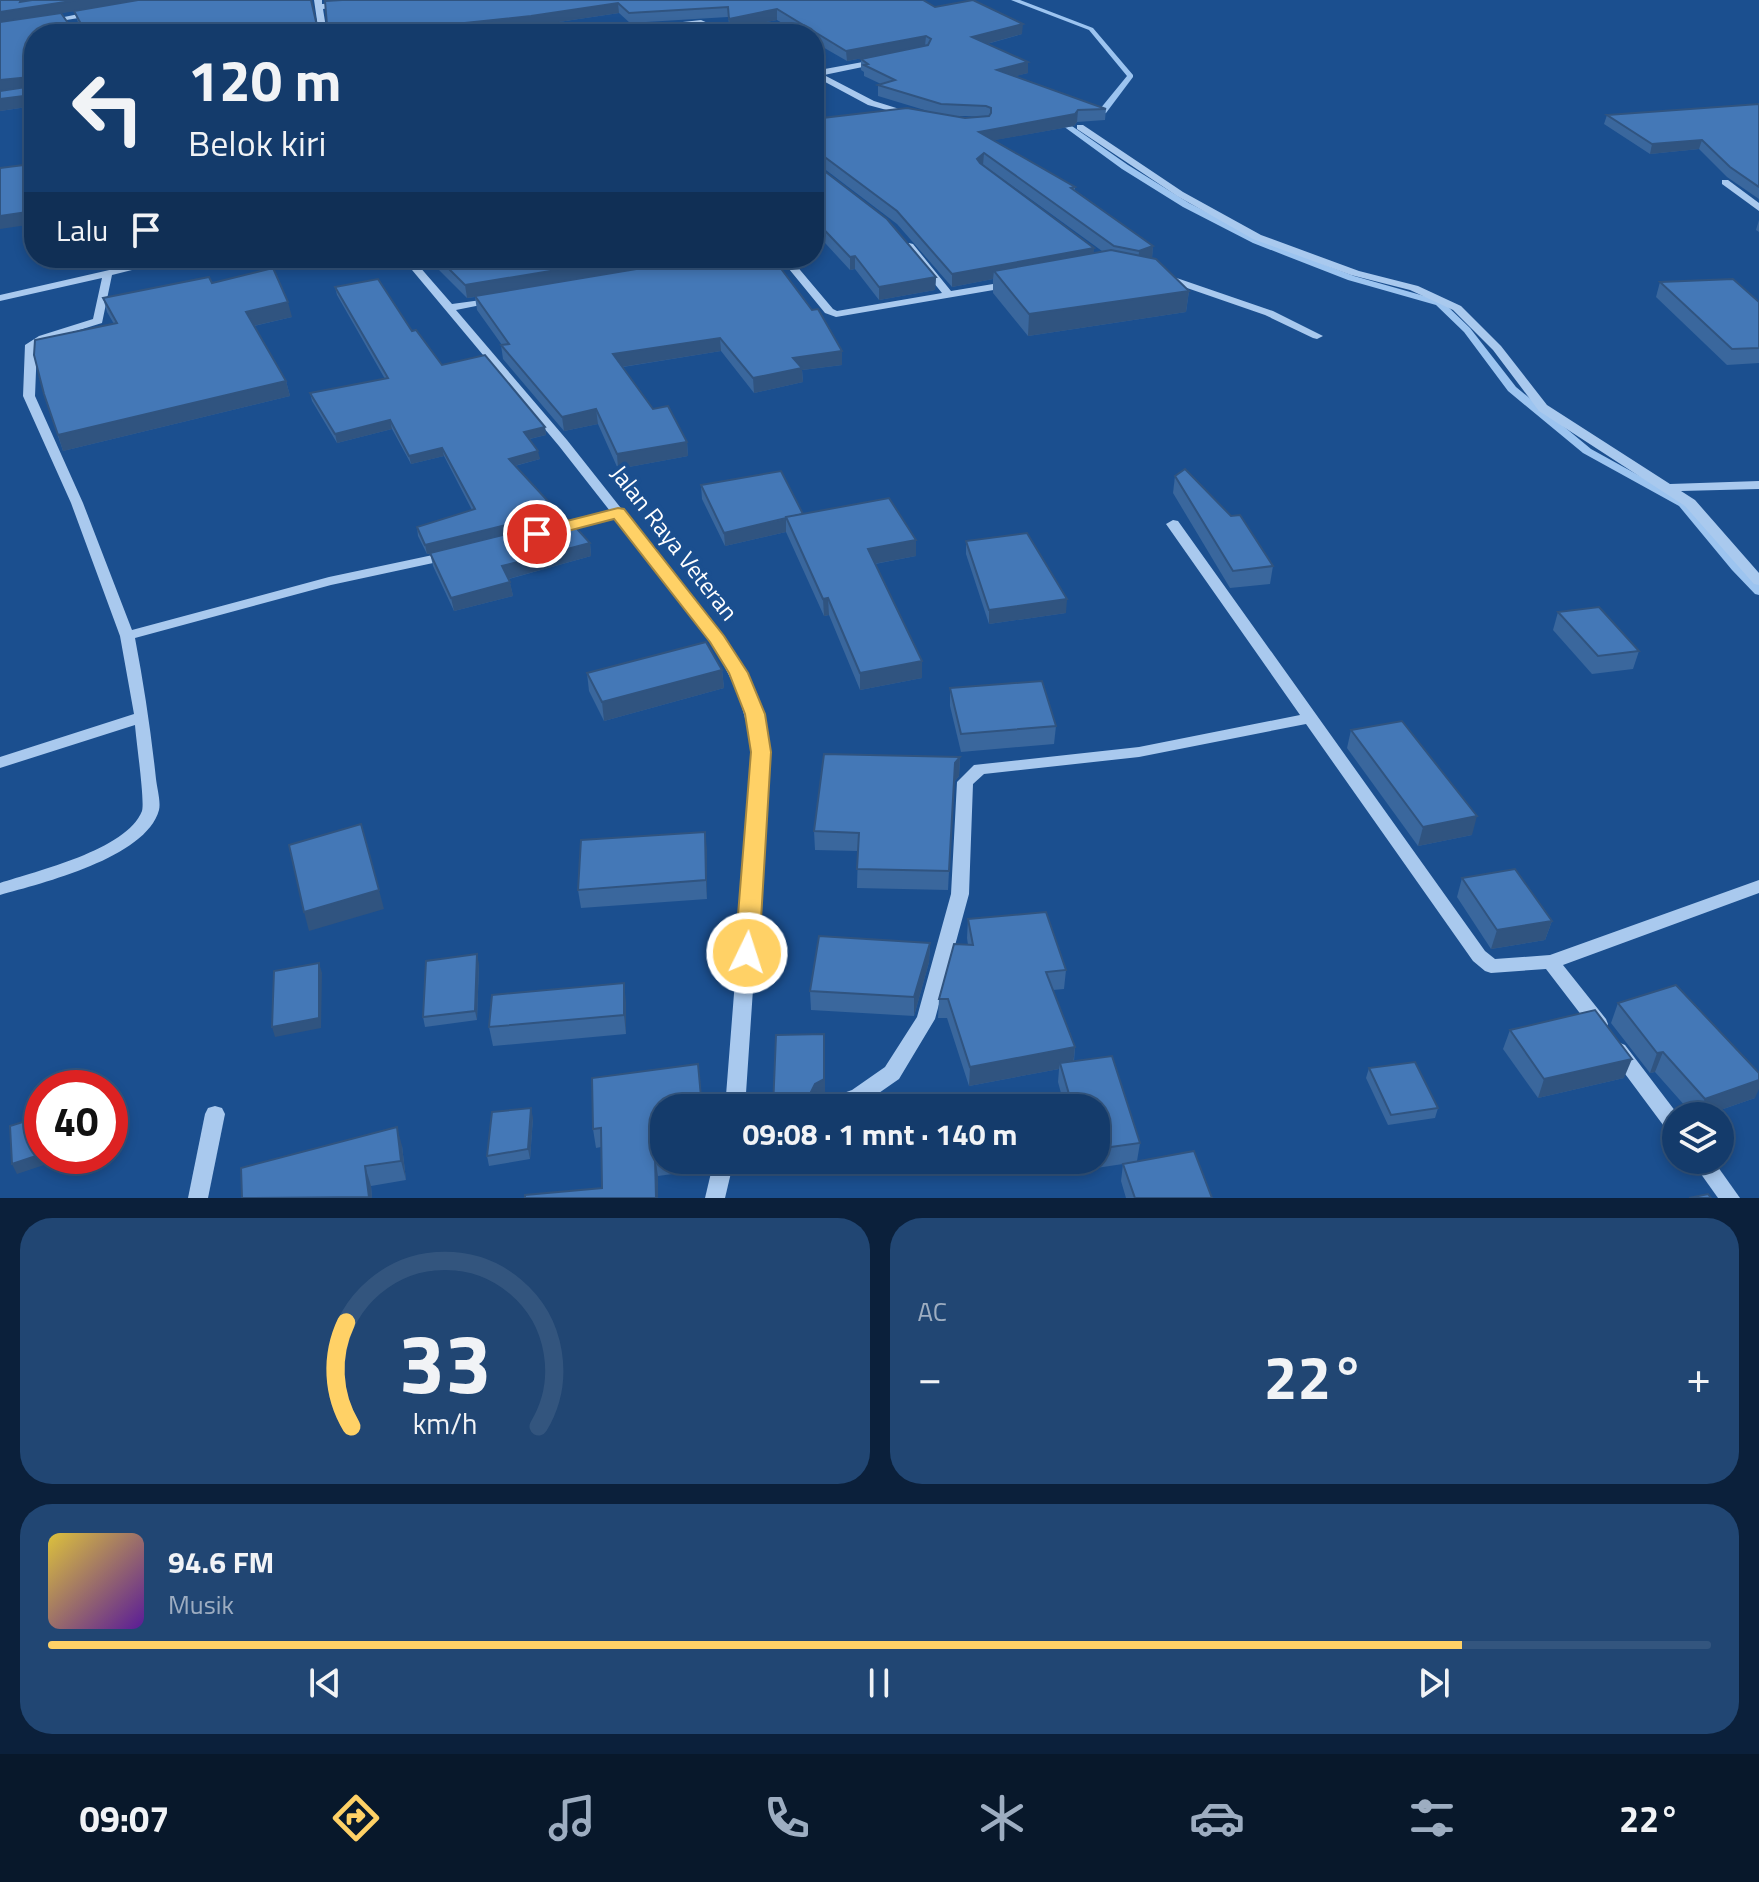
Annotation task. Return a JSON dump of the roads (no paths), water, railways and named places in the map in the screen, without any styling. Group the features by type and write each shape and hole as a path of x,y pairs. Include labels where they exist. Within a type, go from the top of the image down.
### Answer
{"street":[{"path":"321,24 318,4 347,5"},
{"path":"40,22 70,22 99,12"},
{"path":"671,24 702,24"},
{"path":"824,71 893,58"},
{"path":"824,78 884,108 922,119"},
{"path":"1080,127 1180,194 1257,237 1355,273 1414,288 1457,308 1497,348 1543,408 1673,488 1759,581"},
{"path":"1725,182 1759,208"},
{"path":"902,239 949,295"},
{"path":"0,298 127,268"},
{"name":"Jalan Raya Veteran","path":"415,268 618,513 718,640 738,673 755,714 761,752 736,1094"},
{"path":"793,268 829,311 836,314 1022,282"},
{"path":"0,889 110,851 146,823 151,809 142,717 127,636 77,503 29,396 31,345 43,338 98,321 108,272"},
{"path":"1148,272 1269,313 1317,336"},
{"path":"449,308 503,298"},
{"path":"1673,488 1759,485"},
{"path":"547,532 618,513"},
{"path":"1173,524 1485,962 1498,967 1551,962 1759,886"},
{"path":"127,636 329,581 465,551"},
{"path":"0,763 142,717"},
{"path":"862,1094 892,1073 926,1019 960,894 965,782 970,775 980,769 1139,752 1310,718"},
{"path":"1551,962 1662,1109"},
{"path":"198,1198 215,1114"},
{"path":"715,1198 721,1174"},
{"path":"1712,1174 1730,1198"}],"waterway":[{"path":"1014,0 1091,29 1131,76 1103,111 1091,115"},
{"path":"1073,120 1063,123 1125,167 1186,205 1256,241 1351,278 1439,303 1467,330 1512,389 1587,451 1683,504 1759,591"}]}
